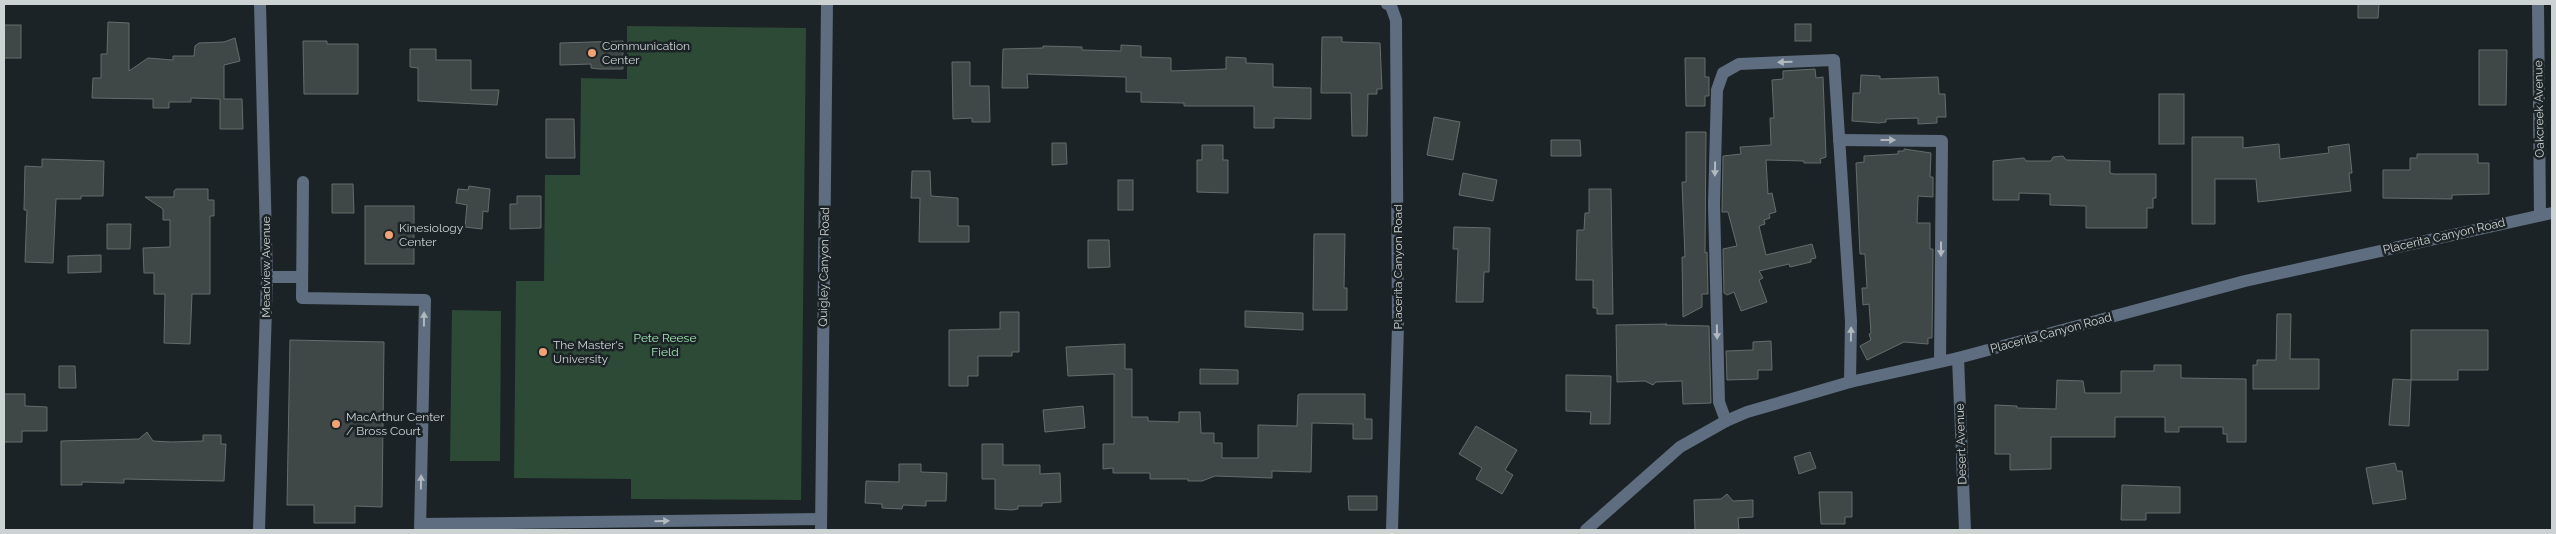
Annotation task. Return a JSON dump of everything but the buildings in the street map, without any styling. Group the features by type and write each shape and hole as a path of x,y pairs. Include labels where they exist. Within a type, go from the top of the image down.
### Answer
{"street":[{"name":"Meadview Avenue","path":"259,530 267,277 260,4"},
{"name":"Quigley Canyon Road","path":"821,525 827,4"},
{"name":"Oakcreek Avenue","path":"2538,4 2546,214"},
{"name":"Placerita Canyon Road","path":"1389,5 1396,20 1398,326 1392,530"},
{"path":"1726,421 1719,402 1714,204 1718,82 1730,67 1739,64 1834,60 1851,321 1850,382"},
{"path":"1839,140 1942,140 1940,361"},
{"path":"303,182 302,298 425,300 420,527 821,525"},
{"name":"Placerita Canyon Road","path":"1589,529 1680,447 1726,421 1768,406 1850,382 1958,358 2245,281 2546,214"},
{"path":"267,277 302,277"},
{"name":"Desert Avenue","path":"1958,358 1965,530"}],"green space":[{"name":"Pete Reese Field","path":"627,26 806,28 801,500 631,499 631,479 514,478 516,281 544,281 545,175 580,175 581,78 627,79"},
{"path":"452,310 501,311 500,461 450,461"}],"place":[{"name":"Communication Center","path":"592,53"},
{"name":"Kinesiology Center","path":"389,235"},
{"name":"The Master's University","path":"543,352"},
{"name":"MacArthur Center / Bross Court","path":"336,424"}]}
